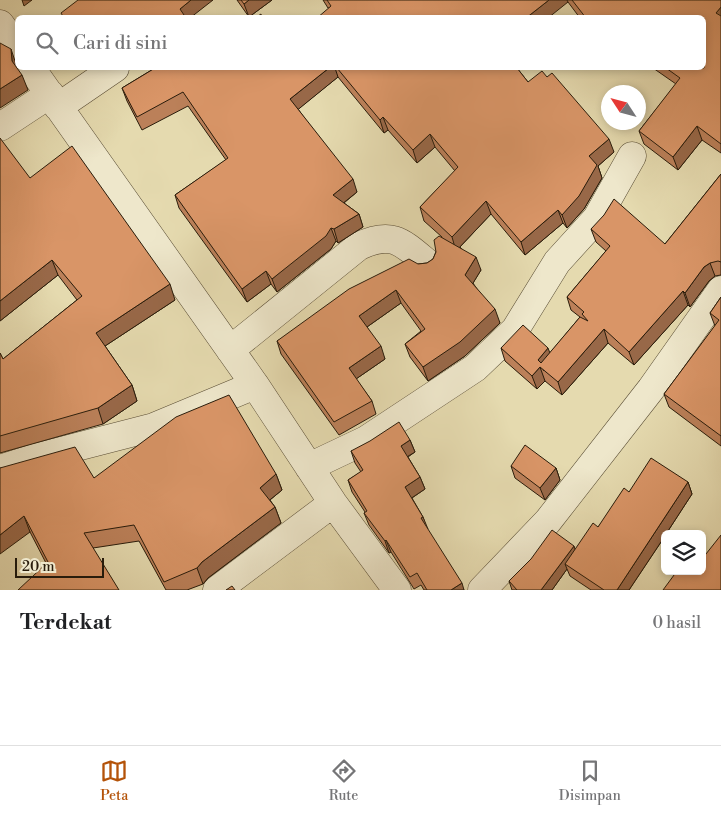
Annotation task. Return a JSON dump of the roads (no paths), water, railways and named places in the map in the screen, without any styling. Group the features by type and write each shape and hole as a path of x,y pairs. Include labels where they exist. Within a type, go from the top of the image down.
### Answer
{"street":[{"path":"0,24 15,45"},
{"path":"32,70 121,192 255,385 333,504 397,590"},
{"path":"0,127 111,70"},
{"path":"309,467 366,440 475,368 515,330 557,262 597,218 632,156"},
{"path":"230,350 359,246 375,239 391,238 403,243 426,262"},
{"path":"482,590 548,521 651,390 721,290"},
{"path":"0,469 34,458 154,427 255,385"},
{"path":"217,590 333,504"}]}
